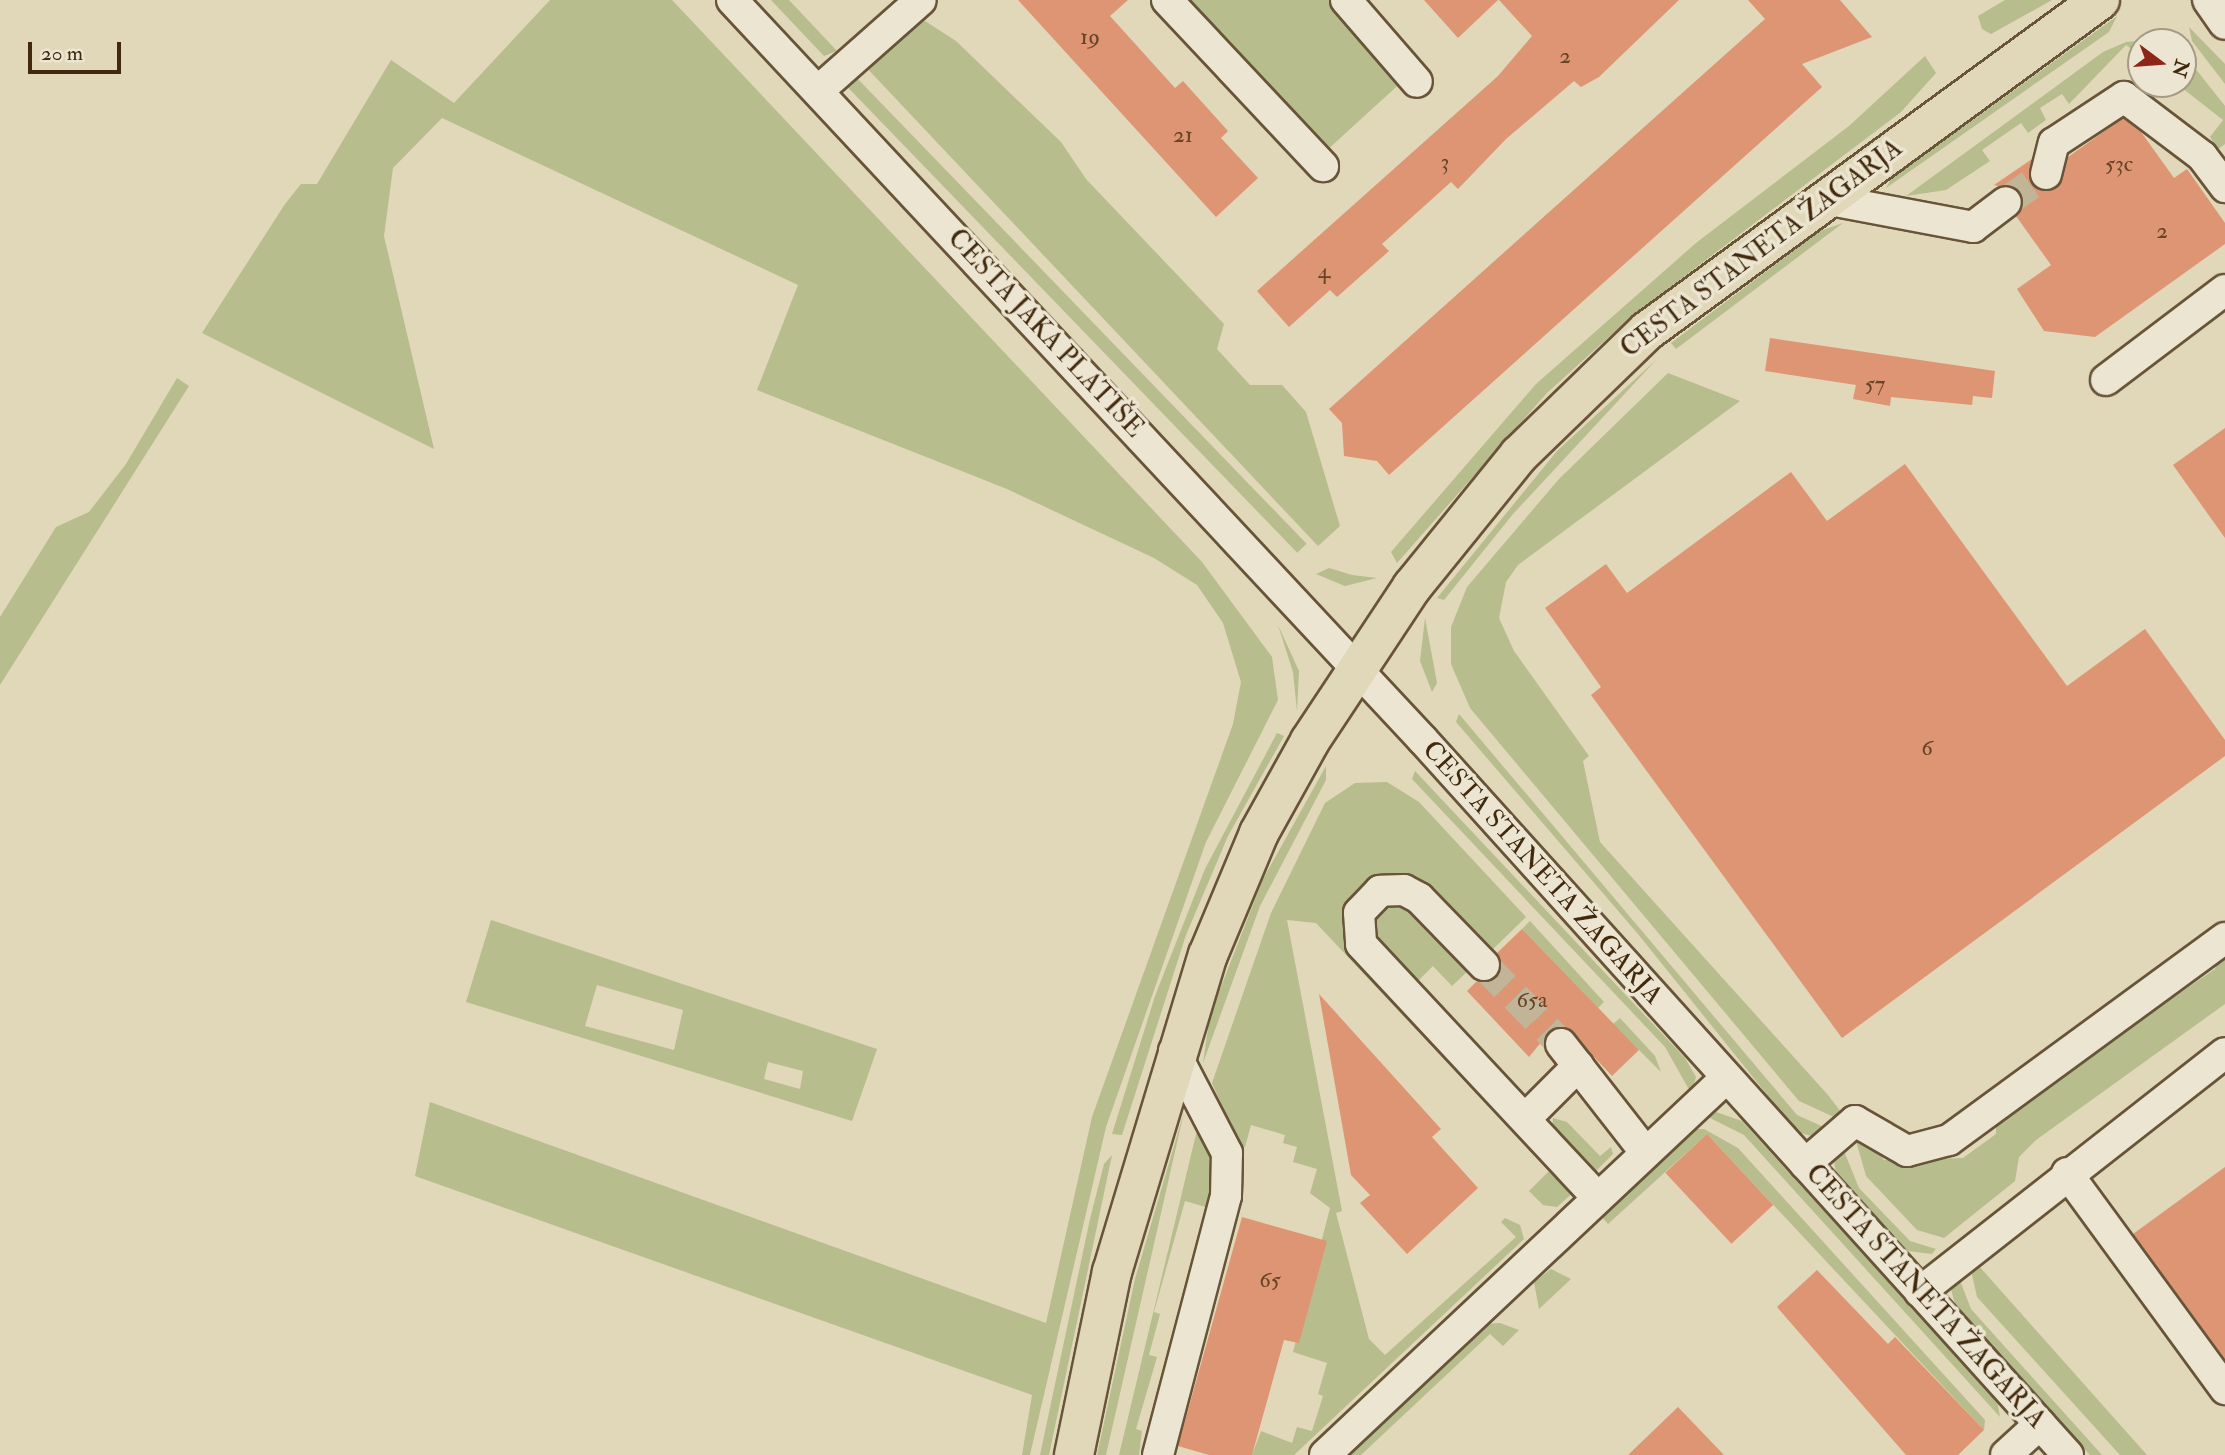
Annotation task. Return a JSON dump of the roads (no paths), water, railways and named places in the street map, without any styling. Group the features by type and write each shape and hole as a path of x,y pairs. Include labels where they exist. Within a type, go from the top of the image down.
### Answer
{"main road":[{"name":"CESTA STANETA ŽAGARJA","path":"1074,1455 1112,1272 1174,1051 1259,833 1357,669 1412,587 1519,455 1585,387 1669,314 2100,0"}],"street":[{"name":"CESTA JAKA PLATIŠE","path":"732,0 1357,669"},
{"path":"818,91 921,0"},
{"path":"1167,0 1323,166"},
{"path":"1346,0 1417,82"},
{"path":"2208,0 2225,24"},
{"path":"2046,174 2054,143 2124,97 2202,156 2225,187"},
{"path":"1825,199 1973,227 2006,202"},
{"path":"2106,380 2225,290"},
{"name":"CESTA STANETA ŽAGARJA","path":"1357,669 1725,1079 2068,1455"},
{"path":"1484,965 1419,898 1380,891 1366,900 1357,929 1361,944 1598,1198"},
{"path":"1805,1164 1855,1121 1907,1151 1950,1140 2225,938"},
{"path":"1158,1455 1226,1196 1227,1153 1174,1051"},
{"path":"1920,1292 2067,1172 2225,1053"},
{"path":"1526,1118 1570,1055 1646,1153"},
{"path":"1325,1455 1725,1079"},
{"path":"2067,1172 2225,1389"},
{"path":"2006,1455 2040,1424"}],"tunnel":[{"path":"2006,202 2046,174"},
{"path":"1484,965 1561,1044"}]}
